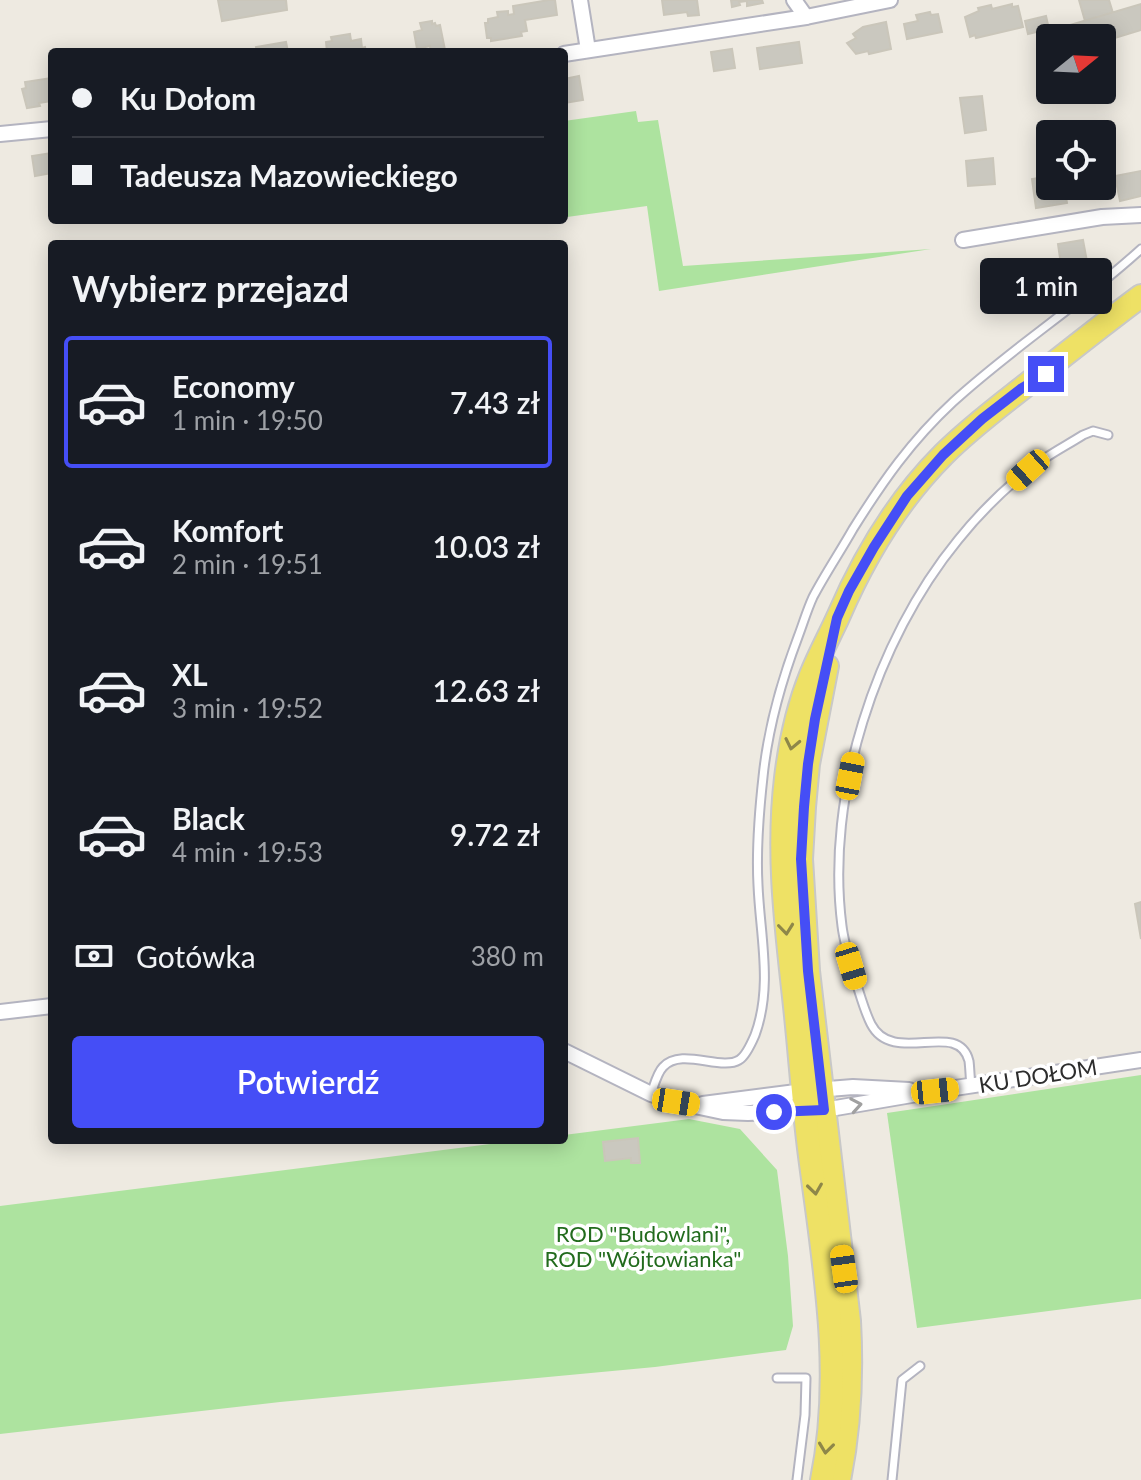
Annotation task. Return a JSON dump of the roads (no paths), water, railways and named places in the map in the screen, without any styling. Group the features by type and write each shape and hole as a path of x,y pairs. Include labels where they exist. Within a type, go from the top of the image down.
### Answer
{"main road":[{"path":"839,1480 851,1403 852,1363 844,1269 814,1101 783,888 781,851 786,777 800,709 810,676 849,591 907,496 943,455 982,419 1141,296"},
{"path":"1022,388 1141,315"},
{"path":"814,1101 809,1151 831,1326 832,1373 822,1480"}],"street":[{"path":"580,0 588,50"},
{"path":"794,0 806,17"},
{"path":"568,53 806,17 890,0"},
{"path":"0,134 48,129"},
{"path":"963,240 1099,218 1141,215"},
{"path":"0,1012 48,1006"},
{"name":"KU DOŁOM","path":"568,1053 651,1094 723,1112 748,1113 814,1101 853,1087 935,1091"},
{"name":"KU DOŁOM","path":"695,1105 814,1101 935,1091 1141,1060"}],"lane":[{"path":"651,1094 660,1071 668,1063 684,1059 729,1063 739,1060 754,1037 762,1010 765,983 757,848 766,744 784,674 812,599 880,484 920,434 1000,362 1108,279 1141,249"},
{"path":"971,1087 965,1051 954,1043 895,1044 882,1038 872,1028 864,1009 842,926 839,870 844,807 856,745 875,685 896,637 957,540 1028,470 1083,435 1093,431 1108,435"},
{"path":"892,1480 902,1380 920,1366"},
{"path":"777,1378 806,1378 797,1480"}],"park label":[{"name":"ROD \"Budowlani\", ROD \"Wójtowianka\"","path":"643,1246"}]}
